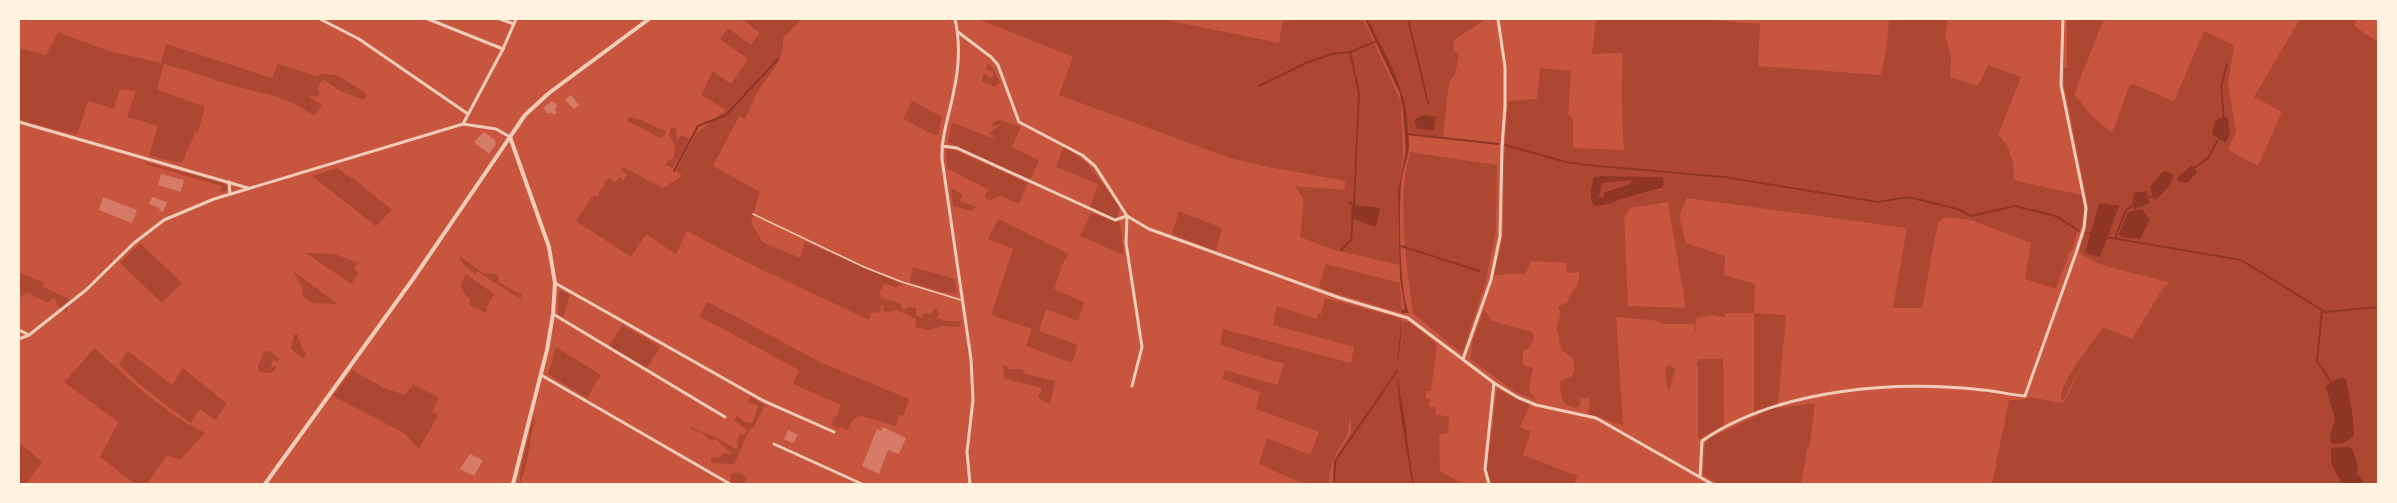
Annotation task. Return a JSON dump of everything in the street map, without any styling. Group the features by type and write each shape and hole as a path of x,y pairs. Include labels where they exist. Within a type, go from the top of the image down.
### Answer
{"street":[{"path":"320,19 359,39 468,114"},
{"path":"428,19 502,50"},
{"path":"500,19 514,24"},
{"path":"463,124 502,50 516,19"},
{"path":"265,484 413,279 525,115 537,103 649,19"},
{"path":"955,19 958,32 955,89 942,146 942,168 971,359 973,400 967,452 970,484"},
{"path":"1464,359 1491,280 1500,236 1505,67 1498,19"},
{"path":"1700,477 1702,442 1736,422 1800,398 1861,389 1904,387 1977,389 2025,396 2075,256 2086,219 2086,208 2061,85 2063,19"},
{"path":"958,32 991,57 998,66 1019,122 1082,155 1095,166 1127,216 1148,230 1340,298 1408,318 1494,383 1536,405 1596,418 1712,484"},
{"path":"19,122 250,188"},
{"path":"19,339 29,335 86,290 134,243 164,220 230,194 463,124 496,130 510,137 549,246 555,283 553,314 541,375 513,484"},
{"path":"942,146 957,148 1115,220 1127,216"},
{"path":"229,182 230,194"},
{"path":"1127,216 1126,243 1142,347 1132,386"},
{"path":"555,283 762,400 834,432"},
{"path":"553,314 725,417"},
{"path":"19,330 29,335"},
{"path":"541,375 730,484"},
{"path":"1489,484 1485,469 1494,383"},
{"path":"774,444 862,484"}],"lane":[{"path":"753,214 864,267 902,282 963,300"}],"shaded area":[{"path":"742,19 801,19 783,38 781,55 775,68 757,93 745,119 739,116 713,166 760,192 751,222 762,242 800,258 805,242 904,285 894,287 884,283 879,294 883,298 900,303 902,310 908,307 916,308 916,314 921,318 924,313 930,314 936,308 939,314 935,320 961,321 960,327 944,326 929,330 915,327 916,319 897,310 888,312 883,311 884,305 880,306 881,311 878,313 872,312 869,320 742,260 687,231 676,254 646,234 631,257 576,221 593,195 597,197 607,179 609,178 615,182 620,177 623,181 627,175 621,171 623,167 663,188 682,176 676,170 696,134 726,110 701,95 713,71 731,84 748,59 720,39 728,28 751,45 760,33"},
{"path":"978,19 1161,19 1279,43 1283,19 1363,19 1401,102 1403,157 1398,191 1400,265 1334,250 1300,237 1304,200 1295,186 1345,190 1345,181 1268,167 1230,158 1059,95 1073,57"},
{"path":"1365,19 1368,19 1395,75 1404,99 1408,125 1408,154 1401,183 1400,229 1403,288 1409,313 1402,313 1402,310 1405,309 1400,278 1398,191 1406,150 1403,111 1400,94"},
{"path":"1368,19 1486,19 1454,40 1453,53 1457,52 1459,55 1455,74 1449,83 1443,137 1409,133 1402,90"},
{"path":"1596,19 1701,19 1760,24 1758,66 1881,75 1887,46 1889,19 1948,19 1945,35 1951,57 1950,77 1978,86 1988,65 2021,77 1998,135 2006,144 2013,162 2013,180 2082,195 2084,210 2083,225 2077,232 2073,248 2069,253 2056,289 2025,279 2031,243 1971,220 1947,217 1938,222 1922,308 1893,308 1907,228 1687,198 1679,216 1686,243 1725,256 1724,275 1755,284 1754,313 1726,313 1725,317 1711,315 1696,318 1696,333 1694,324 1661,324 1660,321 1616,317 1623,425 1588,414 1590,398 1580,398 1581,405 1575,408 1570,407 1562,399 1560,381 1572,376 1575,370 1573,358 1562,350 1560,344 1557,329 1560,315 1558,307 1567,302 1579,280 1579,272 1567,273 1566,263 1531,261 1525,274 1494,276 1503,236 1504,163 1508,101 1537,99 1540,68 1571,71 1568,114 1573,119 1573,148 1624,150 1622,102 1623,53 1592,54","holes":["1603,176 1661,177 1663,184 1662,189 1620,199 1610,204 1594,206 1592,204 1592,186","1668,202 1686,308 1628,306 1624,218 1630,208"]},
{"path":"2067,19 2104,19 2074,94 2090,114 2112,133 2130,84 2174,101 2204,31 2234,45 2228,84 2236,131 2228,150 2258,166 2282,112 2254,97 2300,19 2357,19 2354,26 2378,42 2378,484 1992,484 2009,400 2021,400 2030,397 2062,403 2066,399 2086,357 2065,398 2061,401 2062,393 2070,373 2103,327 2132,339 2163,288 2170,283 2109,267 2086,258 2079,252 2086,229 2088,206 2064,84 2064,68 2067,68"},
{"path":"58,32 109,51 161,63 166,44 272,78 278,64 317,76 320,74 337,75 367,94 364,100 340,91 323,79 317,88 320,92 318,97 307,95 322,105 314,116 294,104 276,96 234,86 164,64 157,89 205,107 198,132 195,133 182,163 149,156 158,126 127,117 136,91 120,89 114,109 88,101 77,135 19,120 19,48 46,55"},
{"path":"988,64 993,68 1000,82 995,87 981,81 984,73 990,78 993,76 993,71 986,70"},
{"path":"912,101 942,117 938,135 934,135 903,119"},
{"path":"1424,115 1436,117 1434,130 1418,129 1415,124 1415,119"},
{"path":"629,117 641,120 665,131 666,134 660,138 628,121"},
{"path":"2223,117 2228,118 2230,134 2226,143 2212,134 2215,121"},
{"path":"999,120 1021,127 1012,147 1003,143 1039,160 1030,180 948,142 952,122 996,140 989,133 1002,124 992,127 993,122"},
{"path":"671,127 676,128 677,140 682,135 691,140 673,168 665,165 668,160 673,159 675,152 673,141 669,136"},
{"path":"1064,146 1087,163 1118,204 1120,208 1117,219 1090,208 1098,184 1056,167"},
{"path":"946,149 954,150 1028,183 1019,204 1001,196 991,200 986,198 985,195 989,190 947,168"},
{"path":"1410,152 1497,165 1496,229 1486,281 1462,354 1413,313 1403,212 1406,172"},
{"path":"146,162 223,183 226,185 227,190 224,192 220,191 222,186 145,164"},
{"path":"2192,165 2197,172 2187,183 2177,181 2178,177"},
{"path":"337,168 353,178 392,210 376,226 312,176"},
{"path":"2165,171 2174,175 2166,189 2154,200 2150,187 2161,173"},
{"path":"1594,177 1662,177 1664,181 1662,188 1621,199 1610,204 1594,206 1591,196","holes":["1633,180 1627,185 1604,192 1603,198 1599,197 1602,183"]},
{"path":"1634,179 1627,185 1604,191 1603,198 1599,197 1601,183"},
{"path":"951,189 954,189 962,195 960,201 976,207 972,211 953,206"},
{"path":"2146,191 2150,203 2135,209 2132,206 2134,193"},
{"path":"1350,201 1357,205 1380,208 1376,227 1351,218 1352,206 1348,203"},
{"path":"2099,203 2119,206 2100,257 2085,253"},
{"path":"2142,209 2150,220 2140,239 2121,237 2119,234 2128,212"},
{"path":"1179,211 1222,228 1216,251 1172,234"},
{"path":"1091,213 1120,223 1124,255 1080,236"},
{"path":"998,219 1069,254 1060,268 1061,269 1054,289 1084,302 1078,321 1046,309 1039,331 1078,345 1072,363 1026,346 1032,329 991,315 1013,249 988,239"},
{"path":"140,243 182,283 162,303 120,263"},
{"path":"306,253 334,254 359,263 354,267 358,274 351,284"},
{"path":"459,255 483,273 496,274 499,277 498,282 522,295 520,299 477,271 476,274 470,270 463,264"},
{"path":"1326,264 1400,283 1402,313 1322,289 1319,286"},
{"path":"913,267 955,279 957,294 942,292 910,282"},
{"path":"293,271 338,304 312,303 303,297 302,287"},
{"path":"19,272 44,283 43,287 69,299 67,312 58,306 55,299 51,299 48,303 27,292 19,298"},
{"path":"466,274 494,294 487,307 487,313 469,305 470,299 464,293 461,285"},
{"path":"559,290 570,295 563,317 558,314"},
{"path":"1325,298 1396,317 1403,321 1397,361 1399,402 1412,484 1334,484 1335,459 1351,433 1351,416 1347,435 1337,453 1330,470 1329,484 1299,482 1259,464 1267,438 1310,455 1319,432 1256,409 1260,392 1222,379 1225,370 1277,385 1284,364 1220,345 1223,329 1351,363 1354,347 1273,325 1277,306 1317,319 1318,314 1321,314"},
{"path":"708,302 820,362 909,399 903,416 899,414 896,426 861,416 853,419 848,430 832,426 833,419 838,414 841,405 793,384 799,370 699,316"},
{"path":"1484,310 1492,321 1532,332 1534,339 1529,348 1523,352 1523,365 1533,368 1529,390 1536,400 1515,392 1470,359 1473,340"},
{"path":"1754,313 1786,315 1778,404 1754,412"},
{"path":"1403,321 1397,367 1399,341"},
{"path":"1404,321 1409,322 1437,344 1431,391 1426,391 1426,399 1430,399 1429,407 1436,407 1435,414 1449,417 1448,433 1439,435 1440,471 1463,484 1414,484 1397,371"},
{"path":"622,325 660,347 647,368 609,346"},
{"path":"297,334 302,348 307,354 303,359 291,349 294,335"},
{"path":"556,347 601,375 587,398 548,374"},
{"path":"95,348 147,395 175,416 205,433 180,460 167,455 147,484 135,484 100,457 118,422 64,382"},
{"path":"128,351 172,385 183,368 227,404 215,420 200,409 191,423 163,403 127,373 119,364"},
{"path":"269,351 280,359 276,362 274,359 270,367 278,366 271,373 259,372 258,366 264,352"},
{"path":"1698,359 1723,359 1724,425 1698,440 1698,367 1696,365"},
{"path":"1003,364 1010,369 1022,369 1026,374 1055,381 1050,404 1038,398 1042,388 1004,379"},
{"path":"1670,365 1676,370 1674,372 1670,388 1667,389 1665,367"},
{"path":"352,370 384,388 405,395 413,384 439,398 432,412 438,415 419,449 404,433 333,396"},
{"path":"1398,374 1414,484 1412,484 1402,423 1399,402"},
{"path":"2342,377 2346,379 2352,411 2354,435 2344,443 2335,444 2331,443 2330,436 2335,419 2326,388 2327,385"},
{"path":"1497,389 1530,405 1520,427 1531,431 1523,455 1578,476 1574,484 1491,484 1487,469"},
{"path":"750,396 765,405 754,427 750,429 734,464 711,463 711,457 719,458 723,453 732,454 715,439 710,441 700,432 690,429 690,427 716,437 735,449 738,446 737,442 740,433 744,435 747,430 734,420 737,415 743,421 752,423 758,407 757,404 748,403"},
{"path":"1815,403 1810,445 1807,449 1801,484 1720,484 1703,475 1705,444 1710,438 1771,409"},
{"path":"533,418 535,419 520,484 520,472"},
{"path":"19,442 42,462 26,484 19,484"},
{"path":"2348,447 2352,449 2355,455 2358,471 2357,474 2362,479 2363,484 2342,484 2331,463 2331,448"},
{"path":"739,472 747,478 745,484 731,482 730,474"}],"building":[{"path":"571,95 579,105 574,109 565,100"},
{"path":"552,101 557,105 555,110 557,112 554,115 551,112 548,114 543,108"},
{"path":"484,132 495,140 496,144 489,154 474,142"},
{"path":"161,174 184,180 181,192 158,185"},
{"path":"103,197 137,210 132,223 99,210"},
{"path":"152,197 167,202 163,212 159,211 160,208 149,204"},
{"path":"883,427 906,438 899,454 888,450 879,474 862,466 877,429 881,431"},
{"path":"788,430 798,435 793,443 784,439"},
{"path":"470,454 483,460 474,476 460,469"}],"waterway":[{"path":"1408,19 1428,103"},
{"path":"1259,86 1306,63 1332,54 1350,52 1377,41"},
{"path":"1350,52 1359,93 1354,203"},
{"path":"674,171 698,126 726,115 778,59"},
{"path":"2224,119 2221,86 2227,65"},
{"path":"1407,134 1498,144"},
{"path":"2194,168 2208,158 2219,138"},
{"path":"1505,145 1566,162 1587,165 1724,177 1878,202 1908,197 1958,209 1971,216 2015,206 2056,216 2079,231"},
{"path":"2148,197 2153,196"},
{"path":"2115,238 2126,210 2132,206"},
{"path":"1341,250 1351,240 1353,217"},
{"path":"2086,233 2092,234"},
{"path":"2106,237 2241,260 2325,312 2378,307"},
{"path":"1401,246 1479,271"},
{"path":"2322,310 2317,361 2331,382"},
{"path":"1334,484 1335,461 1397,371"},
{"path":"1401,402 1406,433"}]}
